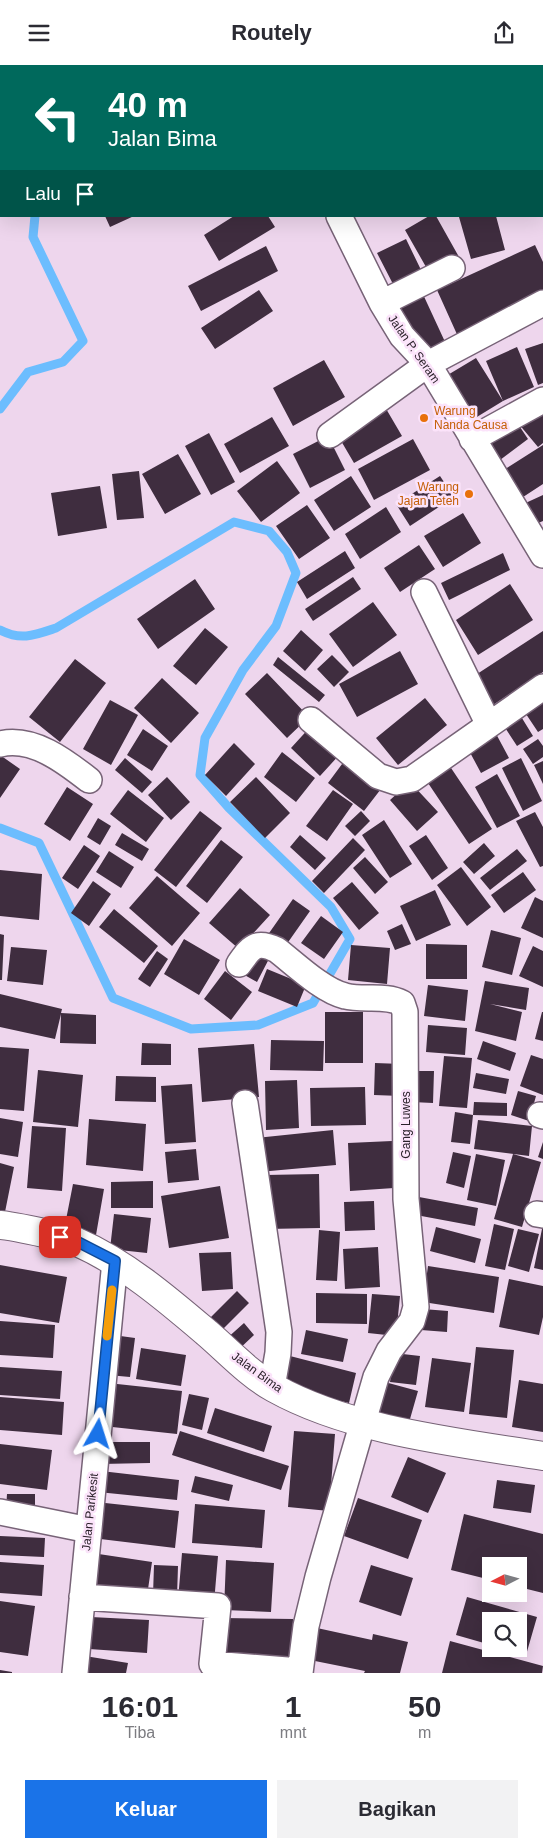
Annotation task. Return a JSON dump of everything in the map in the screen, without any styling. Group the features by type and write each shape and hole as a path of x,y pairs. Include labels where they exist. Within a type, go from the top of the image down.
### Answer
{"main road":[{"name":"Jalan Bima","path":"0,1225 76,1241 115,1261 208,1333 236,1359 272,1387 311,1406 364,1422 430,1438 543,1456"}],"street":[{"name":"Jalan P. Seram","path":"339,217 382,303 402,336 428,364 543,555"},
{"path":"382,303 452,268"},
{"path":"330,435 428,364 543,303"},
{"path":"472,439 543,400"},
{"path":"424,592 489,725"},
{"path":"311,719 378,776 396,782 412,779 543,687"},
{"path":"0,744 32,745 60,758 90,781"},
{"name":"Gang Luwes","path":"239,964 248,951 256,945 268,945 332,992 346,997 394,998 402,1003 405,1012 406,1199 416,1307 412,1321 389,1351 376,1377 318,1577 306,1626 300,1672"},
{"path":"245,1103 279,1332 278,1353 272,1387"},
{"name":"Jalan Parikesit","path":"75,1673 115,1261"},
{"path":"0,1512 89,1530"},
{"path":"82,1597 218,1606 212,1663 300,1672"}],"building":[{"path":"105,217 132,217 110,227"},
{"path":"232,217 269,217 275,227 219,261 204,235"},
{"path":"427,217 437,217 459,257 430,274 405,230"},
{"path":"459,217 496,217 505,250 471,259"},
{"path":"406,239 422,272 394,286 377,253"},
{"path":"535,245 543,262 543,303 460,341 437,290"},
{"path":"266,246 278,271 201,311 188,286"},
{"path":"259,290 273,311 215,349 201,328"},
{"path":"421,290 446,344 421,356 397,302"},
{"path":"543,343 543,383 538,385 525,349"},
{"path":"517,347 534,387 503,401 486,361"},
{"path":"476,358 503,401 467,423 441,379"},
{"path":"324,360 345,397 293,426 273,388"},
{"path":"543,406 543,443 538,447 518,423"},
{"path":"385,407 402,436 354,463 337,434"},
{"path":"272,417 289,446 240,473 224,444"},
{"path":"518,424 528,439 492,466 481,451"},
{"path":"209,433 235,482 211,495 185,446"},
{"path":"328,436 345,470 310,488 293,454"},
{"path":"413,439 430,470 374,500 358,469"},
{"path":"543,445 543,484 520,499 502,471"},
{"path":"178,454 201,494 165,514 142,474"},
{"path":"277,461 300,493 261,522 237,491"},
{"path":"139,471 144,518 117,520 112,474"},
{"path":"351,476 371,507 334,531 314,500"},
{"path":"440,476 454,497 410,526 396,504"},
{"path":"100,486 107,528 58,536 51,493"},
{"path":"543,495 543,521 529,527 519,506"},
{"path":"307,505 330,538 299,559 276,526"},
{"path":"386,507 401,532 360,559 345,534"},
{"path":"463,513 481,543 443,567 424,536"},
{"path":"419,545 435,569 400,592 384,568"},
{"path":"345,551 355,568 307,599 297,582"},
{"path":"503,553 510,570 449,600 441,583"},
{"path":"353,577 361,589 313,621 305,609"},
{"path":"195,579 215,609 158,649 137,619"},
{"path":"510,584 533,620 478,655 456,620"},
{"path":"373,602 397,635 353,667 329,634"},
{"path":"205,628 228,647 196,685 173,666"},
{"path":"301,630 323,650 305,671 283,651"},
{"path":"543,631 543,672 493,705 474,676"},
{"path":"400,651 418,684 357,717 339,684"},
{"path":"332,655 349,672 334,687 317,669"},
{"path":"278,657 325,695 319,702 273,665"},
{"path":"75,659 106,683 60,742 29,717"},
{"path":"267,673 309,717 287,738 245,694"},
{"path":"162,678 199,713 171,743 134,708"},
{"path":"543,694 543,729 538,732 522,708"},
{"path":"425,698 447,725 398,765 376,738"},
{"path":"110,700 138,715 111,765 83,749"},
{"path":"517,710 533,736 517,746 500,720"},
{"path":"312,725 341,753 320,776 291,748"},
{"path":"143,729 168,746 152,771 127,755"},
{"path":"494,730 509,758 481,773 466,745"},
{"path":"538,739 543,746 543,757 533,764 523,749"},
{"path":"234,743 255,764 226,796 205,775"},
{"path":"282,752 315,778 296,802 264,777"},
{"path":"0,755 20,769 0,798"},
{"path":"348,756 384,785 364,811 328,783"},
{"path":"125,758 152,782 142,793 115,770"},
{"path":"521,758 542,801 523,811 502,768"},
{"path":"543,761 543,784 534,765"},
{"path":"447,762 492,829 469,844 424,777"},
{"path":"497,774 520,816 497,828 475,787"},
{"path":"167,777 190,802 171,820 148,795"},
{"path":"256,777 290,813 265,838 230,802"},
{"path":"410,782 438,812 417,831 390,800"},
{"path":"67,787 93,804 70,841 44,824"},
{"path":"128,790 164,818 146,842 110,814"},
{"path":"333,790 353,804 327,841 306,826"},
{"path":"200,811 222,828 176,887 154,870"},
{"path":"361,811 370,821 355,836 345,826"},
{"path":"535,812 543,827 543,866 540,867 516,821"},
{"path":"98,818 111,826 100,845 87,837"},
{"path":"384,820 412,864 390,878 362,835"},
{"path":"122,833 149,849 142,861 115,845"},
{"path":"300,835 326,858 315,870 290,847"},
{"path":"426,835 448,868 432,880 409,846"},
{"path":"353,838 365,850 324,893 312,881"},
{"path":"221,840 243,857 207,903 186,886"},
{"path":"484,843 495,856 474,874 463,862"},
{"path":"84,845 100,856 78,889 62,878"},
{"path":"517,849 527,861 490,890 480,878"},
{"path":"109,851 134,867 121,888 96,872"},
{"path":"365,857 388,882 375,894 353,868"},
{"path":"461,867 491,907 467,926 437,885"},
{"path":"0,870 42,874 39,920 0,916"},
{"path":"523,872 536,890 504,913 491,895"},
{"path":"157,876 200,913 172,946 129,908"},
{"path":"93,881 111,894 89,926 71,913"},
{"path":"352,882 379,913 359,930 333,898"},
{"path":"240,888 270,915 239,949 209,923"},
{"path":"435,890 451,925 416,941 400,906"},
{"path":"535,897 543,901 543,938 521,928"},
{"path":"293,899 310,911 284,948 267,936"},
{"path":"114,909 158,946 144,963 99,927"},
{"path":"321,916 343,932 324,959 301,943"},
{"path":"402,924 411,944 395,950 387,931"},
{"path":"491,930 521,938 512,975 482,967"},
{"path":"0,934 4,935 2,980 0,980"},
{"path":"184,939 220,960 199,995 164,974"},
{"path":"426,944 467,945 467,979 426,979"},
{"path":"351,945 390,948 387,984 348,980"},
{"path":"255,946 271,955 257,982 241,973"},
{"path":"533,946 543,951 543,987 519,976"},
{"path":"11,947 47,950 43,985 7,981"},
{"path":"157,951 168,959 150,987 138,979"},
{"path":"267,969 306,985 297,1007 258,991"},
{"path":"225,971 252,992 231,1020 204,999"},
{"path":"485,981 529,988 526,1010 490,1004 522,1012 516,1041 475,1031"},
{"path":"428,985 468,990 465,1021 424,1016"},
{"path":"0,994 62,1009 61,1013 96,1015 96,1044 60,1043 61,1014 55,1039 0,1027"},
{"path":"325,1012 363,1012 363,1063 325,1063"},
{"path":"543,1012 543,1041 535,1039"},
{"path":"428,1025 467,1028 465,1055 426,1052"},
{"path":"271,1040 324,1041 323,1071 270,1070"},
{"path":"483,1041 516,1053 510,1071 477,1059"},
{"path":"142,1043 171,1044 171,1065 141,1065"},
{"path":"254,1044 259,1097 202,1102 198,1048"},
{"path":"0,1047 29,1049 24,1111 0,1109"},
{"path":"531,1055 543,1059 543,1095 520,1086"},
{"path":"444,1056 472,1058 467,1108 439,1106"},
{"path":"375,1063 402,1064 401,1096 374,1095"},
{"path":"38,1070 83,1075 78,1127 33,1122"},
{"path":"413,1071 434,1071 433,1103 412,1102"},
{"path":"476,1073 509,1079 506,1094 473,1088"},
{"path":"116,1076 156,1077 156,1102 115,1101"},
{"path":"297,1080 299,1128 266,1130 265,1081"},
{"path":"192,1084 196,1142 165,1144 161,1086"},
{"path":"365,1087 366,1125 311,1126 310,1088"},
{"path":"518,1091 536,1096 529,1121 511,1115"},
{"path":"474,1102 507,1103 507,1116 473,1115"},
{"path":"455,1112 473,1115 470,1144 451,1142"},
{"path":"0,1118 23,1122 18,1157 0,1154"},
{"path":"89,1119 146,1124 143,1171 86,1165"},
{"path":"478,1120 532,1126 529,1156 474,1149"},
{"path":"32,1126 66,1128 62,1191 27,1188"},
{"path":"333,1130 336,1165 259,1172 256,1138"},
{"path":"392,1141 394,1188 350,1191 348,1143"},
{"path":"543,1142 543,1159 538,1157"},
{"path":"196,1149 199,1180 168,1183 165,1152"},
{"path":"453,1152 471,1156 464,1188 446,1183"},
{"path":"476,1154 505,1160 496,1206 467,1200"},
{"path":"513,1154 541,1162 522,1227 494,1219"},
{"path":"0,1163 14,1167 5,1212 0,1211"},
{"path":"319,1174 320,1228 266,1229 265,1175"},
{"path":"153,1181 153,1208 111,1208 111,1182"},
{"path":"73,1184 104,1189 96,1235 64,1230"},
{"path":"220,1186 229,1238 169,1248 161,1196"},
{"path":"419,1197 478,1208 475,1226 416,1215"},
{"path":"374,1201 375,1230 345,1231 344,1202"},
{"path":"114,1214 151,1218 147,1253 110,1249"},
{"path":"494,1224 514,1229 505,1270 485,1266"},
{"path":"436,1227 481,1239 475,1263 430,1251"},
{"path":"518,1229 539,1234 529,1272 508,1266"},
{"path":"543,1229 543,1270 534,1268"},
{"path":"319,1230 340,1232 337,1281 316,1280"},
{"path":"378,1247 380,1287 345,1289 343,1249"},
{"path":"231,1252 233,1289 202,1291 199,1253"},
{"path":"0,1265 67,1277 59,1323 0,1313"},
{"path":"428,1266 499,1277 494,1313 423,1302"},
{"path":"509,1279 543,1286 543,1317 539,1335 499,1327"},
{"path":"237,1291 249,1303 217,1335 205,1323"},
{"path":"316,1293 367,1294 367,1324 316,1323"},
{"path":"372,1294 400,1296 396,1336 368,1333"},
{"path":"423,1309 448,1311 447,1332 421,1330"},
{"path":"0,1321 55,1325 53,1358 0,1355"},
{"path":"244,1323 254,1335 236,1352 225,1340"},
{"path":"306,1330 348,1339 343,1362 301,1354"},
{"path":"113,1335 135,1338 130,1377 108,1375"},
{"path":"476,1347 514,1350 507,1418 469,1414"},
{"path":"141,1348 186,1355 181,1386 136,1379"},
{"path":"394,1353 420,1356 416,1385 390,1382"},
{"path":"290,1356 356,1373 349,1403 283,1387"},
{"path":"432,1358 471,1363 464,1412 425,1407"},
{"path":"0,1367 62,1371 60,1399 0,1395"},
{"path":"519,1380 543,1384 543,1432 512,1427"},
{"path":"381,1381 418,1391 408,1426 372,1416"},
{"path":"108,1383 182,1391 177,1434 103,1426"},
{"path":"189,1394 209,1398 202,1430 182,1425"},
{"path":"0,1397 64,1402 62,1435 0,1430"},
{"path":"215,1408 272,1426 264,1452 207,1433"},
{"path":"180,1431 289,1466 281,1490 172,1455"},
{"path":"294,1431 335,1434 329,1511 288,1507"},
{"path":"100,1442 150,1442 150,1463 100,1464"},
{"path":"0,1444 52,1450 47,1490 0,1484"},
{"path":"408,1457 446,1473 428,1513 391,1497"},
{"path":"101,1471 179,1480 177,1500 98,1492"},
{"path":"195,1476 233,1485 229,1501 191,1492"},
{"path":"497,1480 535,1485 531,1513 493,1508"},
{"path":"7,1494 35,1494 35,1510 6,1509"},
{"path":"358,1498 422,1520 408,1559 344,1536"},
{"path":"96,1502 179,1511 175,1548 92,1538"},
{"path":"195,1504 265,1510 262,1548 192,1543"},
{"path":"464,1514 543,1534 543,1593 528,1589 528,1557 482,1557 482,1578 451,1570"},
{"path":"0,1536 45,1538 44,1557 0,1555"},
{"path":"92,1553 152,1562 147,1596 87,1588"},
{"path":"182,1553 218,1556 214,1603 178,1600"},
{"path":"226,1560 274,1563 271,1612 224,1610"},
{"path":"0,1562 44,1565 42,1596 0,1593"},
{"path":"154,1565 178,1566 177,1597 153,1595"},
{"path":"371,1565 413,1578 401,1616 359,1602"},
{"path":"467,1597 482,1601 482,1603 520,1612 482,1612 482,1642 456,1635"},
{"path":"0,1601 35,1606 28,1656 0,1652"},
{"path":"527,1614 537,1617 527,1652"},
{"path":"91,1617 149,1620 147,1653 89,1649"},
{"path":"222,1618 293,1619 292,1656 222,1656"},
{"path":"317,1628 372,1640 373,1634 408,1642 400,1673 364,1673 365,1671 310,1660"},
{"path":"450,1641 482,1650 482,1657 510,1657 543,1666 542,1673 442,1673"},
{"path":"85,1656 128,1663 126,1673 82,1673"},
{"path":"0,1670 12,1672 12,1673 0,1673"}],"waterway":[{"path":"0,409 28,372 63,362 83,341 33,237 35,217"},
{"path":"0,630 15,635 28,636 56,628 234,522 269,531 287,552 296,573 276,626 243,670 205,738 200,775 229,808 331,907 350,939 313,1003 258,1025 191,1029 113,998 39,843 0,828"}],"slow traffic":[{"path":"107,1336 112,1290"}],"place":[{"name":"Warung Nanda Causa","path":"424,418"},
{"name":"Warung Jajan Teteh","path":"469,494"}],"route":[{"path":"60,1237 76,1241 115,1261 98,1434"}]}
